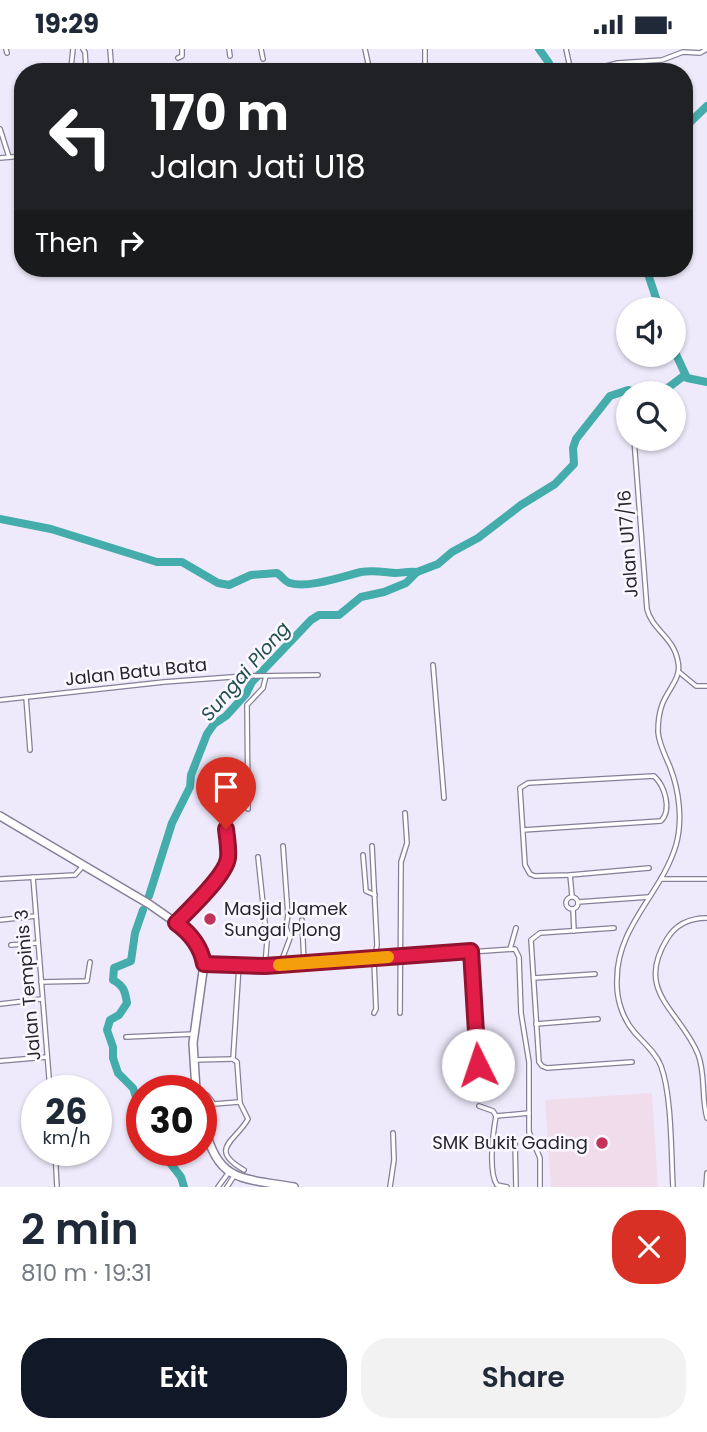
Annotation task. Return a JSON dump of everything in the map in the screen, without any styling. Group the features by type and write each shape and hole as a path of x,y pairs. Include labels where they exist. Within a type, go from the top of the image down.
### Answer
{"highway":[{"path":"0,816 176,923 191,937 199,948 204,964 194,1034 194,1075"},
{"path":"217,1156 232,1174 294,1187"}],"street":[{"path":"110,49 111,62"},
{"path":"178,58 182,56 182,49"},
{"path":"229,49 230,57"},
{"path":"261,49 263,59"},
{"path":"618,63 662,60 682,52 700,53 707,49"},
{"path":"0,129 9,157"},
{"path":"0,158 14,157"},
{"name":"Jalan U17/16","path":"635,451 647,609 653,624 666,635 676,652 679,672"},
{"path":"433,665 444,798"},
{"path":"673,1187 665,1079 659,1061 627,1022 618,996 617,978 621,947 633,922 662,879 677,843 677,791 658,734 662,704 679,672 695,686 707,686"},
{"name":"Jalan Batu Bata","path":"0,700 245,676 318,675"},
{"path":"248,809 247,705 263,688 266,676"},
{"path":"26,697 30,750"},
{"path":"523,830 661,821 666,813 666,797 659,779 649,774 528,783 520,788 525,865 530,874 570,875 649,868"},
{"path":"400,1013 401,862 407,843 405,813"},
{"path":"176,923 205,896 229,860 225,825"},
{"path":"280,965 290,938 286,927 288,915 283,846"},
{"path":"372,846 376,958 374,1013"},
{"path":"363,855 366,891 375,895"},
{"path":"258,857 267,940 265,966"},
{"path":"0,879 75,875 83,866"},
{"path":"570,875 572,897 578,902 649,898"},
{"name":"Jalan Tempinis 3","path":"33,877 49,1075"},
{"path":"662,879 707,879"},
{"path":"572,897 566,900 566,904 573,909"},
{"path":"574,931 573,909 578,902"},
{"path":"0,920 36,916"},
{"path":"707,918 685,921 675,928 660,953 654,974 658,993 684,1028 698,1054 704,1076 707,1118"},
{"path":"302,921 304,963"},
{"path":"510,949 516,928"},
{"path":"614,928 540,933 533,937 531,944 539,1062 547,1068 632,1062"},
{"path":"11,945 38,943"},
{"path":"204,964 265,966 515,949 519,957 521,1013 529,1062 529,1132 540,1158 540,1187"},
{"path":"471,951 480,1089"},
{"path":"41,982 87,981 90,962"},
{"path":"233,1059 239,965"},
{"path":"533,978 595,974"},
{"path":"0,1003 43,999"},
{"path":"536,1024 598,1019"},
{"path":"126,1037 194,1034"},
{"path":"0,1061 47,1057"},
{"path":"193,1060 233,1059 237,1062 240,1102 248,1116 247,1121 227,1143 226,1149 228,1159 244,1170"},
{"path":"217,1104 240,1102"},
{"path":"479,1106 493,1111 496,1116 492,1136 493,1179 497,1185 507,1187"},
{"path":"496,1116 529,1113"},
{"path":"390,1187 394,1160 393,1133"},
{"path":"515,1140 516,1187"},
{"path":"56,1166 57,1187"},
{"path":"706,1187 707,1173"},
{"path":"219,1187 232,1174"},
{"path":"227,1187 232,1174"}],"shaded area":[{"name":"SMK Bukit Gading","path":"652,1093 658,1187 551,1187 545,1100"}],"waterway":[{"path":"539,49 549,63"},
{"path":"693,119 707,106"},
{"path":"649,277 656,297"},
{"name":"Sungai Plong","path":"682,367 687,378 707,382"},
{"name":"Sungai Plong","path":"149,896 172,823 190,787 191,775 207,734 311,620 319,615 339,615 361,597 406,583 417,572 438,564 555,484 574,464 573,448 576,439 610,396 628,390 653,392 669,387 685,375"},
{"name":"Sungai Plong","path":"0,519 51,529 157,562 182,562 218,583 229,585 251,575 277,573 288,582 306,584 365,571 417,572"},
{"name":"Sungai Plong","path":"126,1081 118,1073 107,1030 110,1020 119,1015 127,1003 120,984 113,980 114,968 131,961 135,933 143,910"},
{"name":"Sungai Plong","path":"172,1166 181,1177 184,1187"}],"slow traffic":[{"path":"279,965 388,957"}],"place":[{"name":"Masjid Jamek Sungai Plong","path":"210,919"},
{"name":"SMK Bukit Gading","path":"602,1143"}],"route":[{"path":"226,829 229,860 205,896 176,923 199,948 204,964 265,966 471,951 478,1065"}]}
